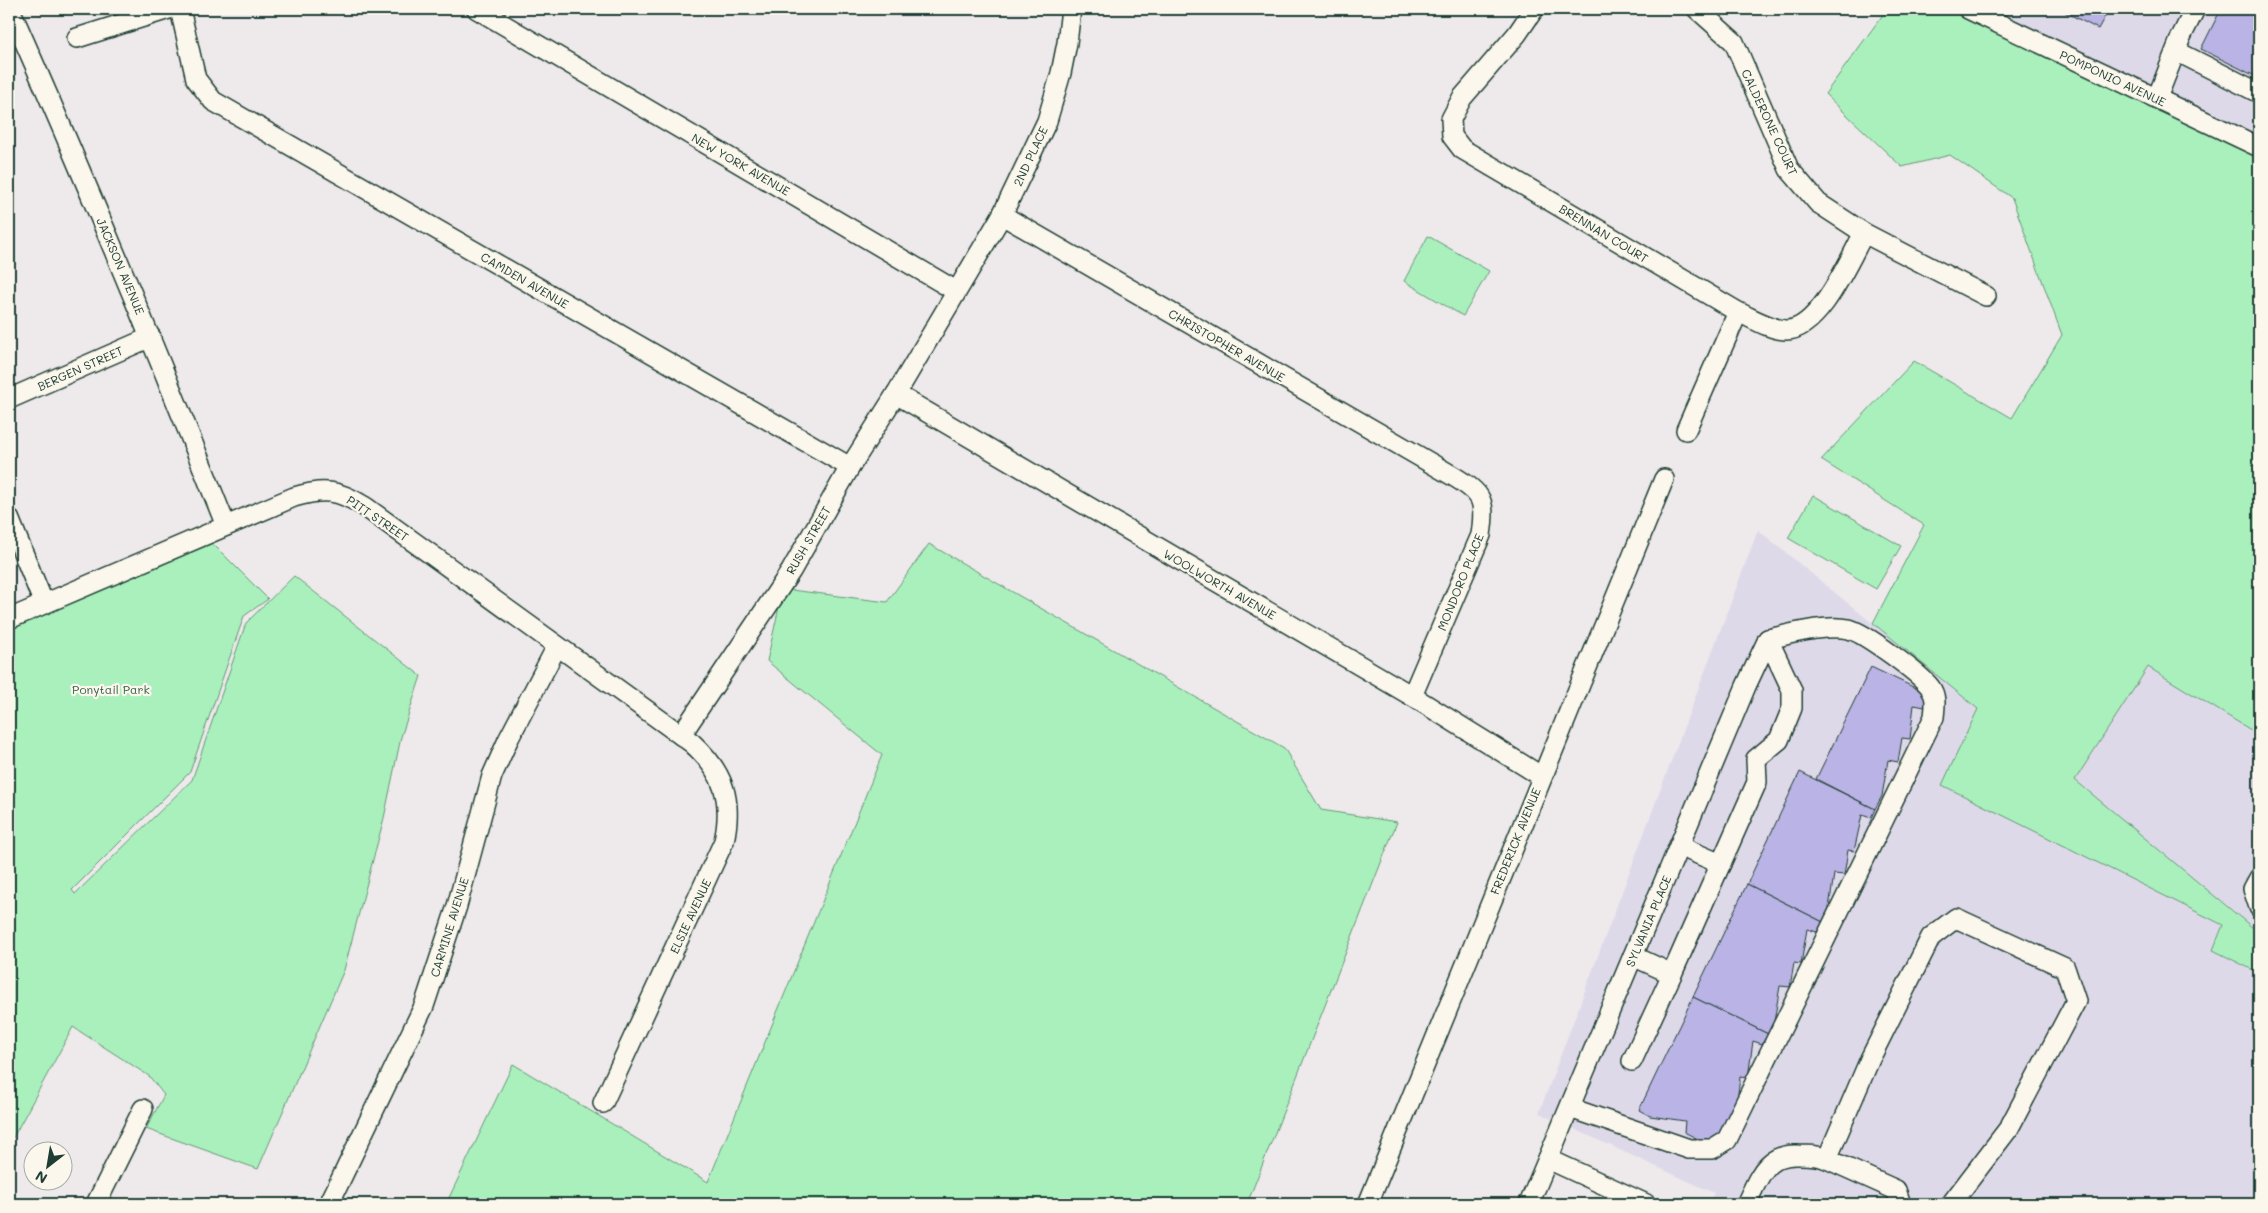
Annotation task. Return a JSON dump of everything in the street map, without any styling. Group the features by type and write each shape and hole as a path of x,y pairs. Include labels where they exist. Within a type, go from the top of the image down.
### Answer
{"street":[{"name":"JACKSON AVENUE","path":"10,9 66,134 151,337 226,526"},
{"path":"77,38 169,9"},
{"name":"CAMDEN AVENUE","path":"180,9 196,79 213,101 850,467"},
{"name":"NEW YORK AVENUE","path":"477,9 956,291"},
{"name":"2ND PLACE","path":"956,291 1002,215 1047,120 1064,58 1071,9"},
{"name":"BRENNAN COURT","path":"1534,9 1517,34 1462,98 1451,119 1452,136 1462,149 1738,312 1765,325 1786,330 1804,324 1828,297 1864,232"},
{"name":"CALDERONE COURT","path":"1697,9 1734,42 1789,169 1818,203 1864,232 1986,296"},
{"name":"POMPONIO AVENUE","path":"1968,9 2259,147"},
{"path":"2157,98 2195,9"},
{"path":"2176,51 2259,93"},
{"name":"CHRISTOPHER AVENUE","path":"1002,215 1453,476"},
{"name":"RUSH STREET","path":"681,735 791,571 850,467 896,394 956,291"},
{"path":"1686,430 1738,312"},
{"name":"BERGEN STREET","path":"9,399 151,337"},
{"name":"WOOLWORTH AVENUE","path":"896,394 1412,696 1541,776"},
{"name":"MONDORO PLACE","path":"1412,696 1480,535 1483,516 1480,496 1470,486 1453,476"},
{"name":"FREDERICK AVENUE","path":"1368,1204 1664,478"},
{"name":"PITT STREET","path":"9,619 294,497 313,491 326,491 346,495 681,735"},
{"path":"9,518 44,604"},
{"path":"1570,1108 1690,1149 1712,1149 1727,1140 1934,717 1936,700 1931,688 1872,640 1849,629 1812,629 1768,639 1792,690 1792,708 1779,740 1756,759 1757,782 1632,1061"},
{"name":"SYLVANIA PLACE","path":"1529,1204 1768,639"},
{"name":"CARMINE AVENUE","path":"329,1204 424,1006 457,906 492,776 508,740 557,646"},
{"name":"ELSIE AVENUE","path":"604,1103 720,851 728,824 728,805 724,787 716,770 706,756 681,735"},
{"path":"1679,846 1721,864"},
{"path":"2259,878 2253,890 2259,908"},
{"path":"1827,1159 1870,1059 1931,938 1956,918 2065,968 2076,1001 2009,1128 1951,1204"},
{"path":"1633,956 1672,974"},
{"path":"96,1204 143,1110"},
{"path":"1746,1204 1770,1161 1788,1154 1818,1156 1827,1159 1896,1190 1902,1204"},
{"path":"1548,1159 1646,1204"}],"shaded area":[{"path":"1955,9 2259,9 2259,157"},
{"path":"1758,530 1978,709 1943,785 2223,925 2213,950 2259,973 2259,1204 1709,1204 1714,1193 1539,1113"},
{"path":"2148,667 2259,735 2259,933 2075,780"}],"green space":[{"path":"1887,9 1955,9 2259,157 2259,735 2148,667 2075,780 2259,933 2259,973 2213,950 2223,925 1942,785 1978,709 1873,623 1924,525 1821,460 1914,361 2012,418 2062,335 2012,198 1950,155 1902,167 1825,94"},
{"path":"1428,236 1489,271 1463,316 1404,281"},
{"path":"1813,495 1901,546 1876,589 1788,538"},
{"name":"Ponytail Park","path":"204,535 268,599 244,616 190,772 72,890 75,894 192,780 246,623 294,576 421,676 401,737 384,818 344,970 258,1169 146,1129 164,1095 149,1076 73,1027 9,1145 9,621"},
{"path":"929,544 1284,748 1321,810 1397,822 1247,1204 446,1204 513,1064 708,1182 882,755 767,661 783,589 887,602"}],"building":[{"path":"2059,9 2109,9 2098,29"},
{"path":"2221,9 2259,9 2259,78 2201,49"},
{"path":"1871,667 1930,695 1925,707 1914,705 1910,739 1902,738 1898,762 1888,760 1882,796 1875,809 1816,779"},
{"path":"1800,772 1875,809 1871,818 1862,815 1854,851 1848,850 1844,875 1834,874 1829,908 1823,922 1747,884"},
{"path":"1747,884 1823,922 1817,932 1807,929 1801,964 1794,963 1790,987 1780,986 1774,1022 1768,1034 1693,997"},
{"path":"1693,997 1768,1034 1762,1044 1753,1041 1748,1078 1740,1077 1737,1102 1720,1136 1704,1142 1684,1132 1685,1121 1650,1116 1639,1110"},
{"path":"1596,1198 1608,1204 1593,1204"}]}
